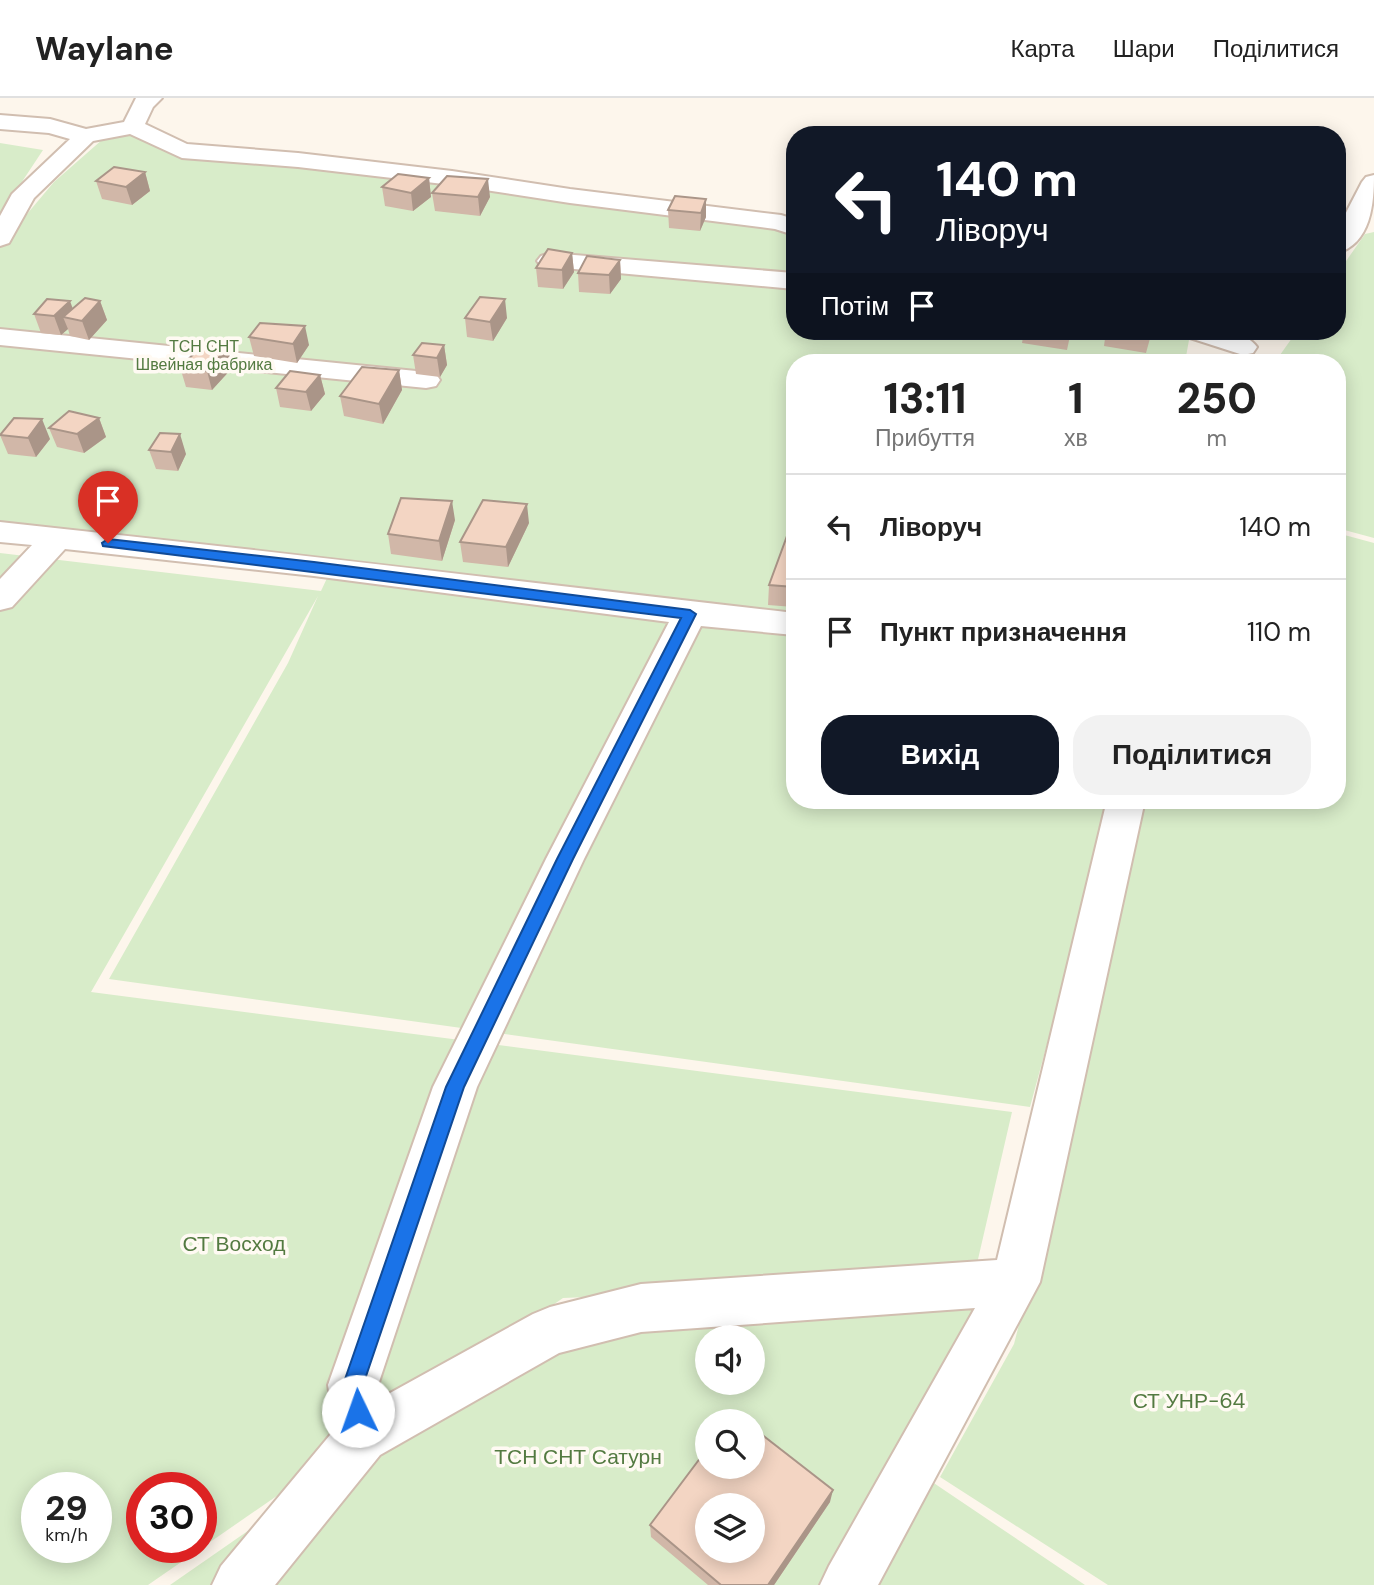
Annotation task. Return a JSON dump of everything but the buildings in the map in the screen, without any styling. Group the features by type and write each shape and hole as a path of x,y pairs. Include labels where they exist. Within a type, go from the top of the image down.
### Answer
{"street":[{"path":"133,127 143,103 152,98"},
{"path":"0,122 50,126 86,136 133,127 182,151 298,160 452,178 786,224"},
{"path":"0,238 24,194 86,136"},
{"path":"1346,235 1352,229 1374,182"},
{"path":"551,261 786,280"},
{"path":"0,337 426,380"},
{"path":"1222,340 1242,347"},
{"path":"0,532 314,566 690,614 786,623"},
{"path":"0,600 57,538"},
{"path":"362,1437 353,1385 455,1087 565,859 690,614"},
{"path":"848,1585 1016,1282 1124,809"},
{"path":"240,1585 362,1437 550,1331 641,1308 1016,1282"}],"green space":[{"name":"ТСН СНТ Швейная фабрика","path":"128,131 284,162 774,224 786,231 786,340 1189,340 1186,354 786,354 786,614 0,541 0,246 54,182 103,139"},
{"path":"0,143 43,150 0,215"},
{"path":"1374,232 1374,538 1346,530 1346,354 1281,354 1291,340 1346,340 1346,261 1365,234"},
{"name":"СТ УНР-64","path":"1346,535 1374,543 1374,1585 1108,1585 940,1477 1014,1344 1065,1145 1136,809 1346,809"},
{"name":"СТ Восход","path":"0,553 321,591 328,576 786,630 786,809 1111,809 1030,1107 109,979 288,663 318,596 91,992 1012,1112 973,1281 563,1298 217,1537 217,1472 126,1472 126,1563 180,1563 148,1585 0,1585"},
{"name":"ТСН СНТ Сатурн","path":"991,1295 910,1467 1085,1585 170,1585 202,1563 217,1563 217,1552 565,1311"}],"route":[{"path":"108,543 314,566 690,614 565,859 455,1087 353,1385 358,1411"}]}
